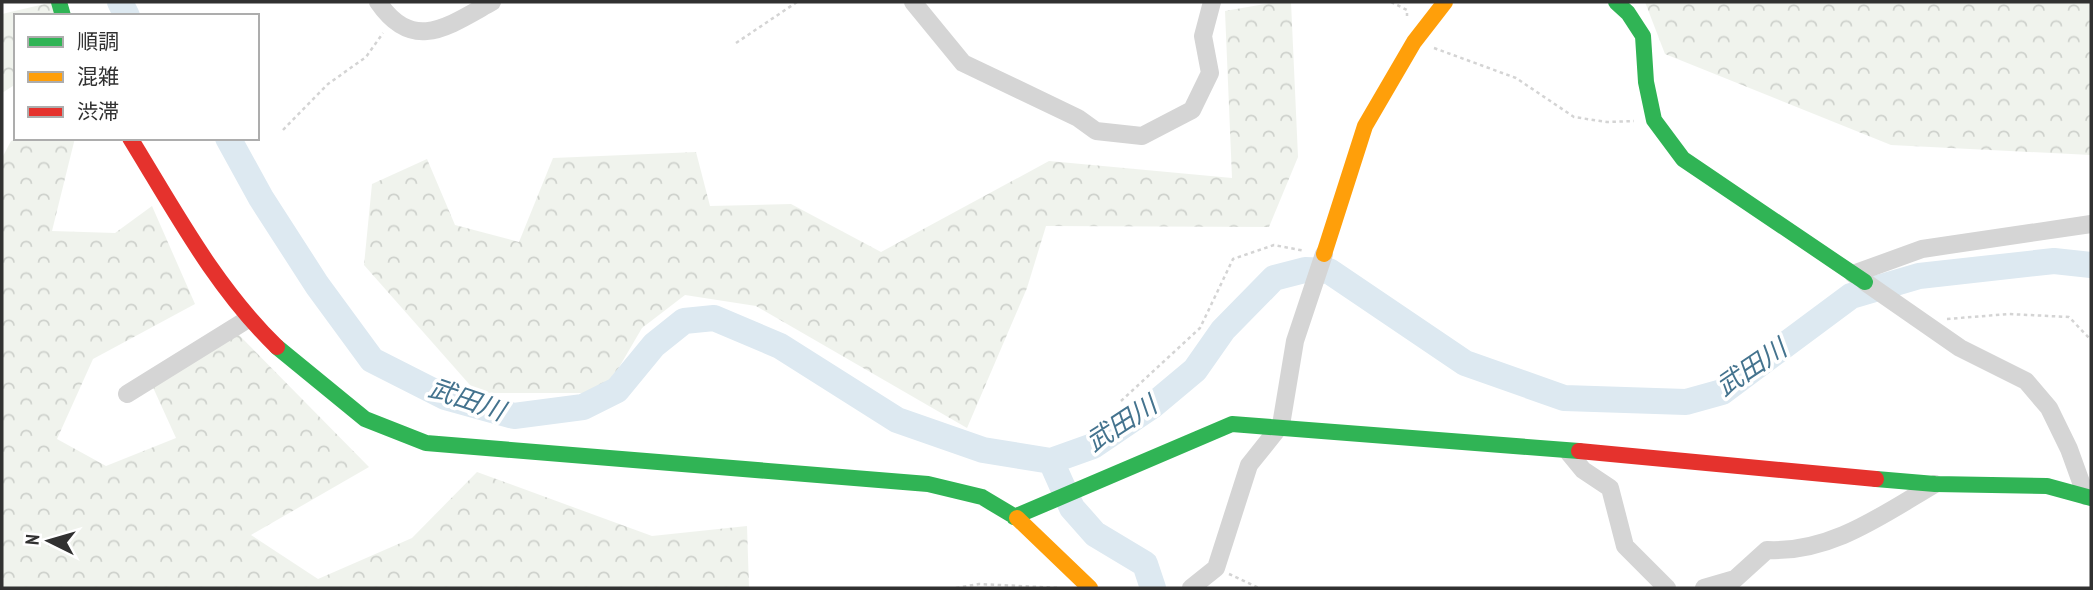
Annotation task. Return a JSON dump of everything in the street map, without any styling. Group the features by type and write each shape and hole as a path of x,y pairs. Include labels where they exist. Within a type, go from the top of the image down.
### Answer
{"street":[{"path":"378,2 391,22 403,29 429,32 492,2"},
{"path":"912,2 963,63 1078,118 1096,131 1142,136 1192,110 1210,73 1203,36 1212,2"},
{"path":"1191,588 1216,568 1250,465 1281,425 1287,373 1301,322 1310,303 1365,126 1414,42 1445,2"},
{"path":"1616,2 1628,13 1643,36 1646,82 1654,120 1683,159 1960,348 2026,381 2049,408 2088,497"},
{"path":"131,140 203,257 248,318 340,402 365,419 426,443 928,484 982,497 1014,517 1090,588"},
{"path":"1859,278 1922,248 2091,224"},
{"path":"127,394 248,318"},
{"path":"1014,517 1231,424 1281,425 1935,484 2047,486 2088,497"},
{"path":"1569,453 1583,470 1610,488 1625,546 1667,588"},
{"path":"1704,588 1735,579 1767,550 1793,551 1839,539 1935,484"}],"path":[{"path":"736,43 797,2"},
{"path":"283,130 328,85 366,57 391,22"},
{"path":"1414,42 1516,78 1574,117 1607,122 1654,120"},
{"path":"1121,401 1200,328 1233,259 1274,245 1324,254"},
{"path":"1925,324 1986,315 2069,317 2091,340"},
{"path":"1216,568 1259,588"},
{"path":"956,588 979,584 1061,588"}],"green space":[{"path":"53,2 56,14 14,14 14,85 2,93 2,14"},
{"path":"1291,2 1298,157 1269,227 1046,226 1027,288 967,428 756,306 685,295 642,328 604,393 477,393 364,265 372,184 427,159 455,225 519,242 553,158 696,152 710,206 791,204 881,252 1049,161 1232,178 1225,11"},
{"path":"1645,2 2091,2 2091,155 1891,145 1665,54"},
{"path":"75,140 52,231 115,233 152,206 195,304 93,359 57,439 106,466 176,438 151,383 238,334 369,467 251,535 318,579 412,538 477,472 652,536 747,526 749,588 2,588 2,158 11,141"}],"waterway":[{"name":"武田川","path":"120,2 126,14"},
{"name":"武田川","path":"229,140 261,198 317,285 372,360 445,397 514,416 583,407 617,390 654,345 684,321 714,318 780,346 897,420 983,450 1051,461 1093,446 1152,406 1195,370 1223,330 1274,278 1305,270 1329,271 1465,363 1564,398 1686,402 1722,392 1851,296 1919,276 2054,261 2091,265"},
{"path":"1051,461 1072,508 1095,534 1145,564 1153,588"}],"traffic: fast":[{"path":"59,2 62,14"},
{"path":"1616,2 1628,13 1643,36 1646,82 1654,120 1683,159 1865,282"},
{"path":"277,347 365,419 426,443 928,484 982,497 1017,518"},
{"path":"1014,517 1232,424 1579,451"},
{"path":"1876,479 1935,484 2047,486 2091,498"}],"traffic: slow":[{"path":"1324,254 1365,126 1414,42 1445,2"},
{"path":"1017,518 1090,588"}],"traffic: jam":[{"path":"131,140 215,274 277,347"},
{"path":"1579,451 1876,479"}]}
